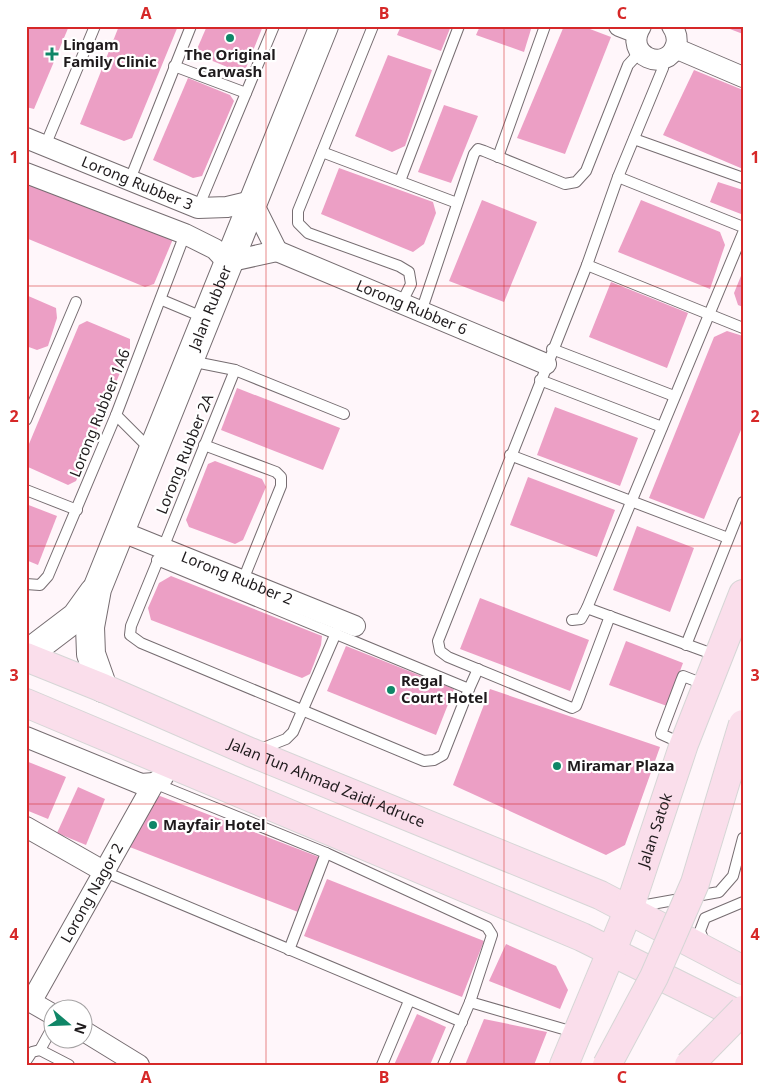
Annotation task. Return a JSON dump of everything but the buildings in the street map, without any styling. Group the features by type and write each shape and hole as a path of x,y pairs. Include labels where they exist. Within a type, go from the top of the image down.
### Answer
{"main road":[{"name":"Jalan Rubber","path":"103,688 91,654 90,627 97,589 227,262 324,26"},
{"name":"Jalan Rubber","path":"26,656 76,617 97,589"},
{"name":"Jalan Satok","path":"564,1065 629,908 684,744 743,594"},
{"name":"Jalan Tun Ahmad Zaidi Adruce","path":"26,656 250,752 629,908 743,970"},
{"path":"26,703 610,950 743,1017"},
{"path":"607,1065 654,977 695,883 743,724"},
{"path":"689,1065 743,1010"}],"street":[{"path":"639,39 667,57 675,48 676,35 672,26"},
{"path":"675,48 743,77"},
{"name":"Lorong Rubber 3","path":"26,138 129,182 198,208 227,207 252,201"},
{"name":"Lorong Rubber 3","path":"26,173 185,234 215,249 227,262"},
{"path":"227,262 277,251 252,201"},
{"name":"Lorong Rubber 6","path":"277,251 546,364"},
{"name":"Lorong Rubber 2","path":"120,531 160,554 243,580 355,626"},
{"path":"26,737 141,784 154,783 178,766"},
{"name":"Lorong Nagor 2","path":"29,1001 105,872 154,783"},
{"path":"26,827 105,872"},
{"path":"29,1001 42,1008"},
{"path":"92,1036 139,1065"}],"lane":[{"path":"45,146 95,26"},
{"path":"129,182 191,26"},
{"path":"198,208 274,26"},
{"path":"373,26 298,211 298,223 308,233 399,266 409,272 411,284 401,304"},
{"path":"400,181 459,26"},
{"path":"498,157 545,26"},
{"path":"421,312 474,154 478,149 566,184 576,182 586,171 639,39 663,68 618,176 587,265 546,364 438,641 440,651 448,657 572,708 576,706 610,616"},
{"path":"174,66 246,93"},
{"path":"634,139 743,178"},
{"path":"322,152 457,203"},
{"path":"618,176 743,227"},
{"path":"572,620 581,619 587,608 743,233"},
{"name":"Lorong Rubber 1A6","path":"26,584 40,585 48,576 116,415 162,300 185,234"},
{"path":"587,265 743,328"},
{"path":"162,300 206,318"},
{"path":"26,420 76,302"},
{"path":"188,361 235,370 344,414"},
{"path":"546,364 674,396"},
{"path":"546,364 662,426"},
{"name":"Lorong Rubber 2A","path":"235,370 130,626 130,635 140,643 303,712"},
{"path":"116,415 152,451"},
{"path":"204,446 276,472 281,477 281,486 243,580"},
{"path":"510,455 728,538"},
{"path":"26,490 77,510"},
{"path":"686,644 743,502"},
{"path":"160,554 336,634 469,689"},
{"path":"587,608 719,656"},
{"path":"250,752 286,739 293,732 336,634"},
{"path":"303,712 424,761 434,760 443,755 478,669"},
{"path":"154,783 326,854 488,927 492,935 470,1002 443,1065"},
{"path":"629,908 719,892 733,876 743,838"},
{"path":"289,950 326,854"},
{"path":"105,872 462,1022"},
{"path":"708,950 700,931 705,918 743,902"},
{"path":"382,1065 409,1001"},
{"path":"470,1002 578,1034"},
{"path":"40,1050 42,1046"},
{"path":"26,1061 32,1052 40,1050 69,1065"}],"place":[{"name":"The Original Carwash","path":"230,38"},
{"name":"Lingam Family Clinic","path":"52,54"},
{"name":"Regal Court Hotel","path":"391,690"},
{"name":"Miramar Plaza","path":"557,766"},
{"name":"Mayfair Hotel","path":"153,825"}]}
